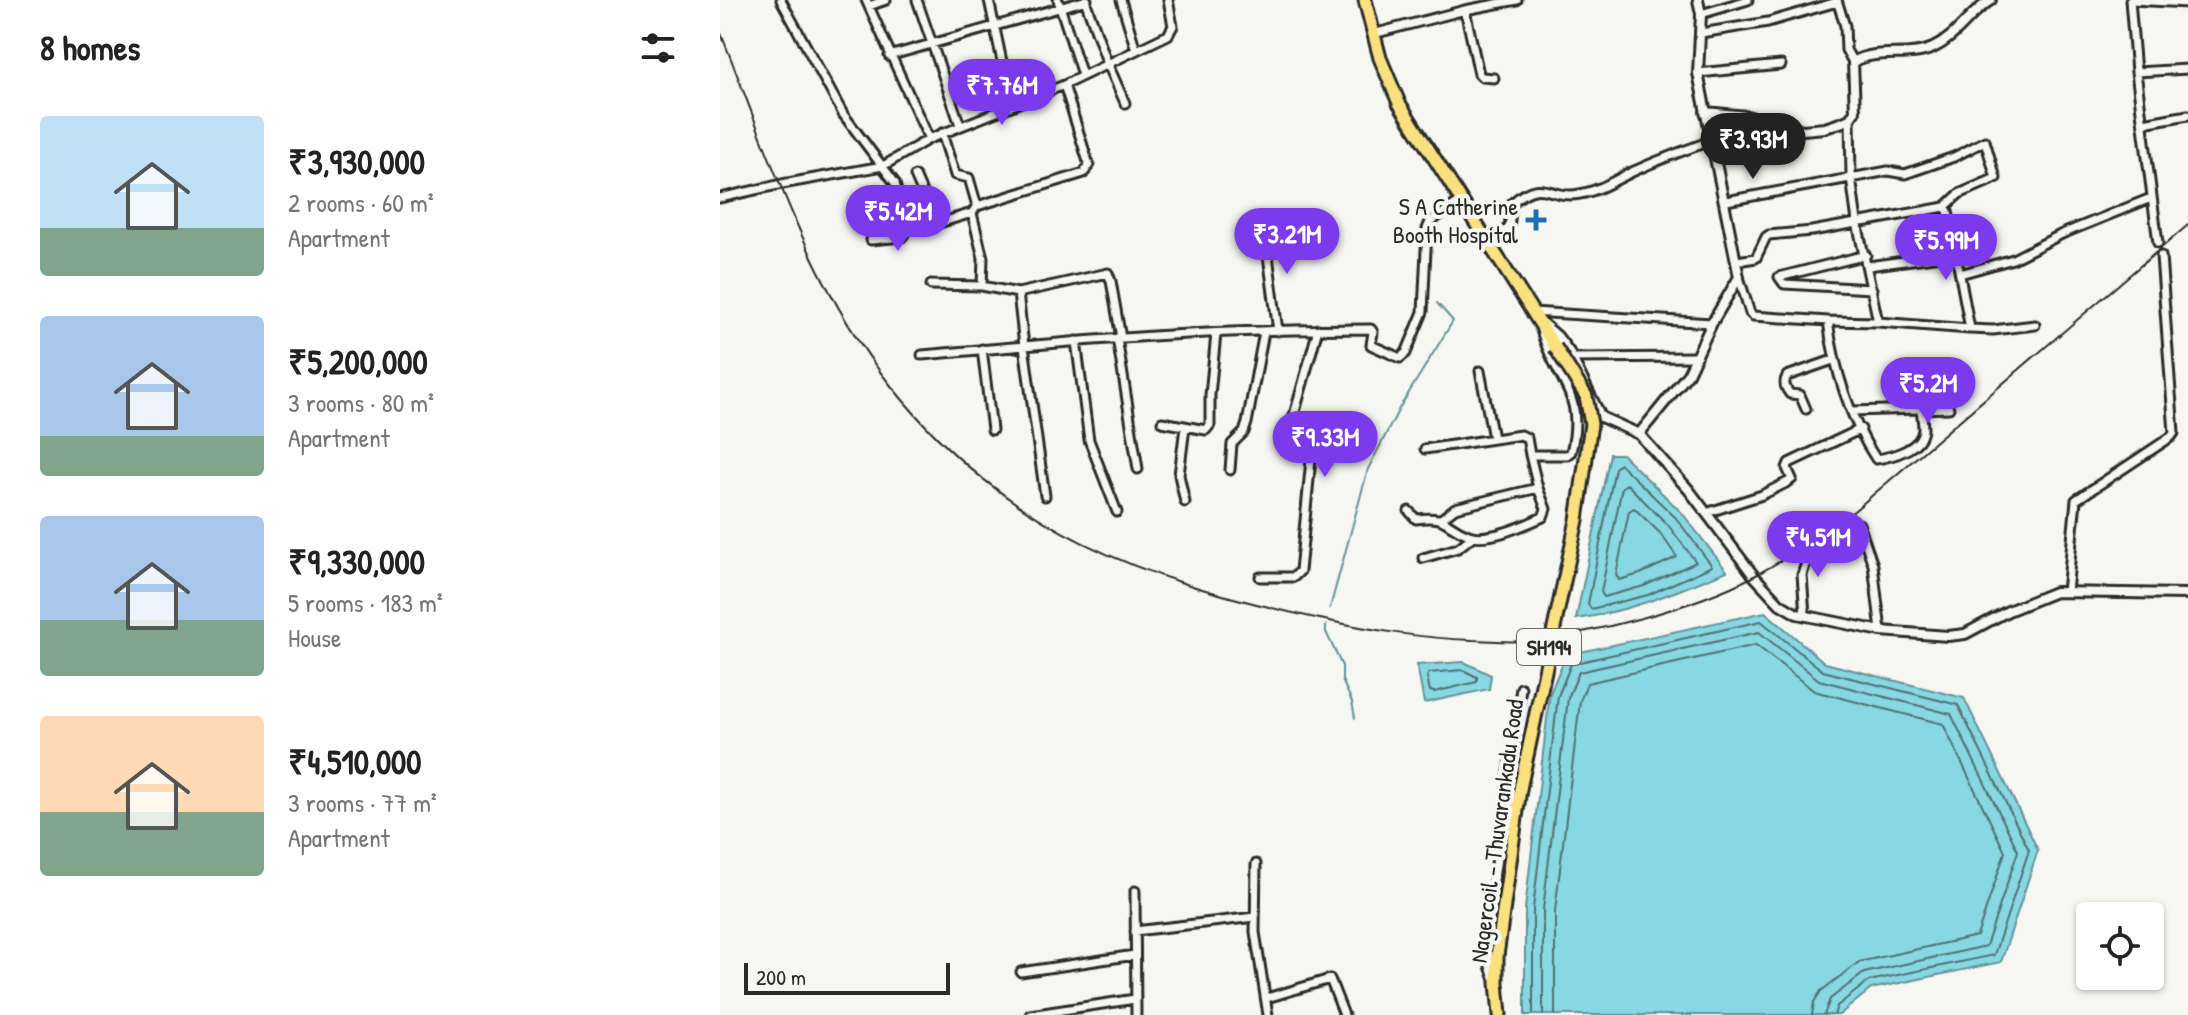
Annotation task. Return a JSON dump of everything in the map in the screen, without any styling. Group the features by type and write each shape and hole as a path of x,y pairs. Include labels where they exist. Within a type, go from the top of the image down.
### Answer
{"main road":[{"name":"Nagercoil - Thuvarankadu Road","path":"1365,0 1387,80 1399,103 1586,396 1591,424 1577,520 1520,789 1497,956 1500,1015"}],"street":[{"path":"781,0 843,114 895,183 906,231 902,237 871,240"},
{"path":"886,0 867,3 929,139"},
{"path":"917,0 960,125"},
{"path":"989,0 1004,71 1015,105"},
{"path":"889,56 995,27 1060,4 1086,0 1125,103"},
{"path":"1121,0 1136,50"},
{"path":"720,198 883,166 942,133 1064,85 1168,35 1172,31 1168,0"},
{"path":"1373,34 1517,0"},
{"path":"1698,0 1701,14 1698,73 1739,277 1752,315 1993,330 2035,325"},
{"path":"1701,14 1748,0"},
{"path":"2158,243 2136,72 2131,0 2188,3"},
{"path":"1701,33 1768,22 1837,1 1845,26 1846,50 1853,62 1855,111 1850,119 1851,177 1878,322"},
{"path":"1853,62 1935,47 1951,37 1985,2"},
{"path":"1060,4 1082,75"},
{"path":"1465,10 1479,74 1494,78"},
{"path":"1698,73 1781,65"},
{"path":"2136,72 2188,69"},
{"path":"915,176 936,224 1084,173 1089,165 1064,85"},
{"path":"1705,112 1747,116 1803,130 1825,128 1850,119"},
{"path":"2143,123 2188,115"},
{"path":"942,133 955,175 969,178 983,258 982,286"},
{"path":"1488,240 1509,228 1512,203 1536,188 1543,187 1555,193 1586,193 1713,140"},
{"path":"1726,201 1888,171 1905,174 1954,157 1985,141 1996,178 1959,194 1945,207 1812,231 1769,235 1756,258 1737,261"},
{"path":"1960,274 2013,259 2062,234 2151,198"},
{"path":"922,355 1119,338 1371,329 1371,345 1397,358 1403,357 1423,312 1427,229 1430,222 1462,200"},
{"path":"1945,207 1970,329"},
{"path":"1264,225 1278,331"},
{"path":"1868,266 1955,254"},
{"path":"1866,255 1779,277 1784,284 1872,289"},
{"path":"2067,592 2076,500 2174,433 2161,256"},
{"path":"931,285 982,286 1018,293 1108,273 1138,469"},
{"path":"1639,434 1688,374 1712,323 1739,277"},
{"path":"1018,293 1045,496"},
{"path":"1535,316 1712,323"},
{"path":"1535,316 1557,336 1572,358 1601,417 1639,434 1754,576 1780,604 1797,614 1881,631 1929,636 1965,634 2049,594 2188,594"},
{"path":"1530,455 1570,454 1577,418 1572,398 1545,344 1535,316"},
{"path":"1828,321 1833,360 1874,458 1878,460 1916,443 1923,431 1921,409"},
{"path":"1260,577 1294,577 1300,571 1313,439 1309,433 1294,431 1291,426 1318,329"},
{"path":"1230,470 1232,444 1244,432 1247,423 1264,332"},
{"path":"1162,422 1206,430 1210,425 1216,334"},
{"path":"1076,341 1089,440 1117,512"},
{"path":"982,349 992,430"},
{"path":"1572,358 1697,357"},
{"path":"1806,409 1800,395 1790,394 1786,390 1784,384 1787,376 1833,360"},
{"path":"1480,371 1493,438"},
{"path":"1852,411 1949,408"},
{"path":"1185,427 1179,475 1185,502"},
{"path":"1706,513 1762,495 1788,482 1792,479 1787,468 1789,463 1861,429"},
{"path":"1423,558 1458,548 1472,537 1501,533 1543,517 1546,509 1525,436 1425,449"},
{"path":"1441,519 1455,508 1538,488"},
{"path":"1409,511 1416,519 1441,519 1472,537"},
{"path":"1859,524 1873,565 1881,631"},
{"path":"1805,615 1802,575 1813,541"},
{"path":"1497,983 1490,966 1493,886 1521,688"},
{"path":"1256,864 1255,917 1268,1015"},
{"path":"1135,891 1136,1015"},
{"path":"1135,931 1255,917"},
{"path":"1021,972 1135,955"},
{"path":"1267,998 1330,979 1344,1015"},
{"path":"1030,1015 1135,999"}],"water":[{"path":"1610,454 1622,454 1682,513 1727,571 1634,606 1576,619"},
{"path":"1765,612 1825,663 1964,698 2038,850 2001,962 1871,989 1839,1015 1525,1015 1525,909 1550,693 1566,655"},
{"path":"1464,662 1491,675 1489,689 1424,703 1417,665"}],"waterway":[{"path":"1330,608 1368,469 1400,407 1453,321 1437,303"},
{"path":"1326,625 1326,632 1342,666 1342,680 1355,718"}],"railway":[{"path":"720,31 793,216 837,306 892,387 937,437 984,479 1032,514 1084,543 1137,567 1255,604 1377,630 1511,642 1552,637 1673,609 1756,575 1854,511 2188,225"}],"place":[{"name":"S A Catherine Booth Hospital","path":"1536,220"}]}
